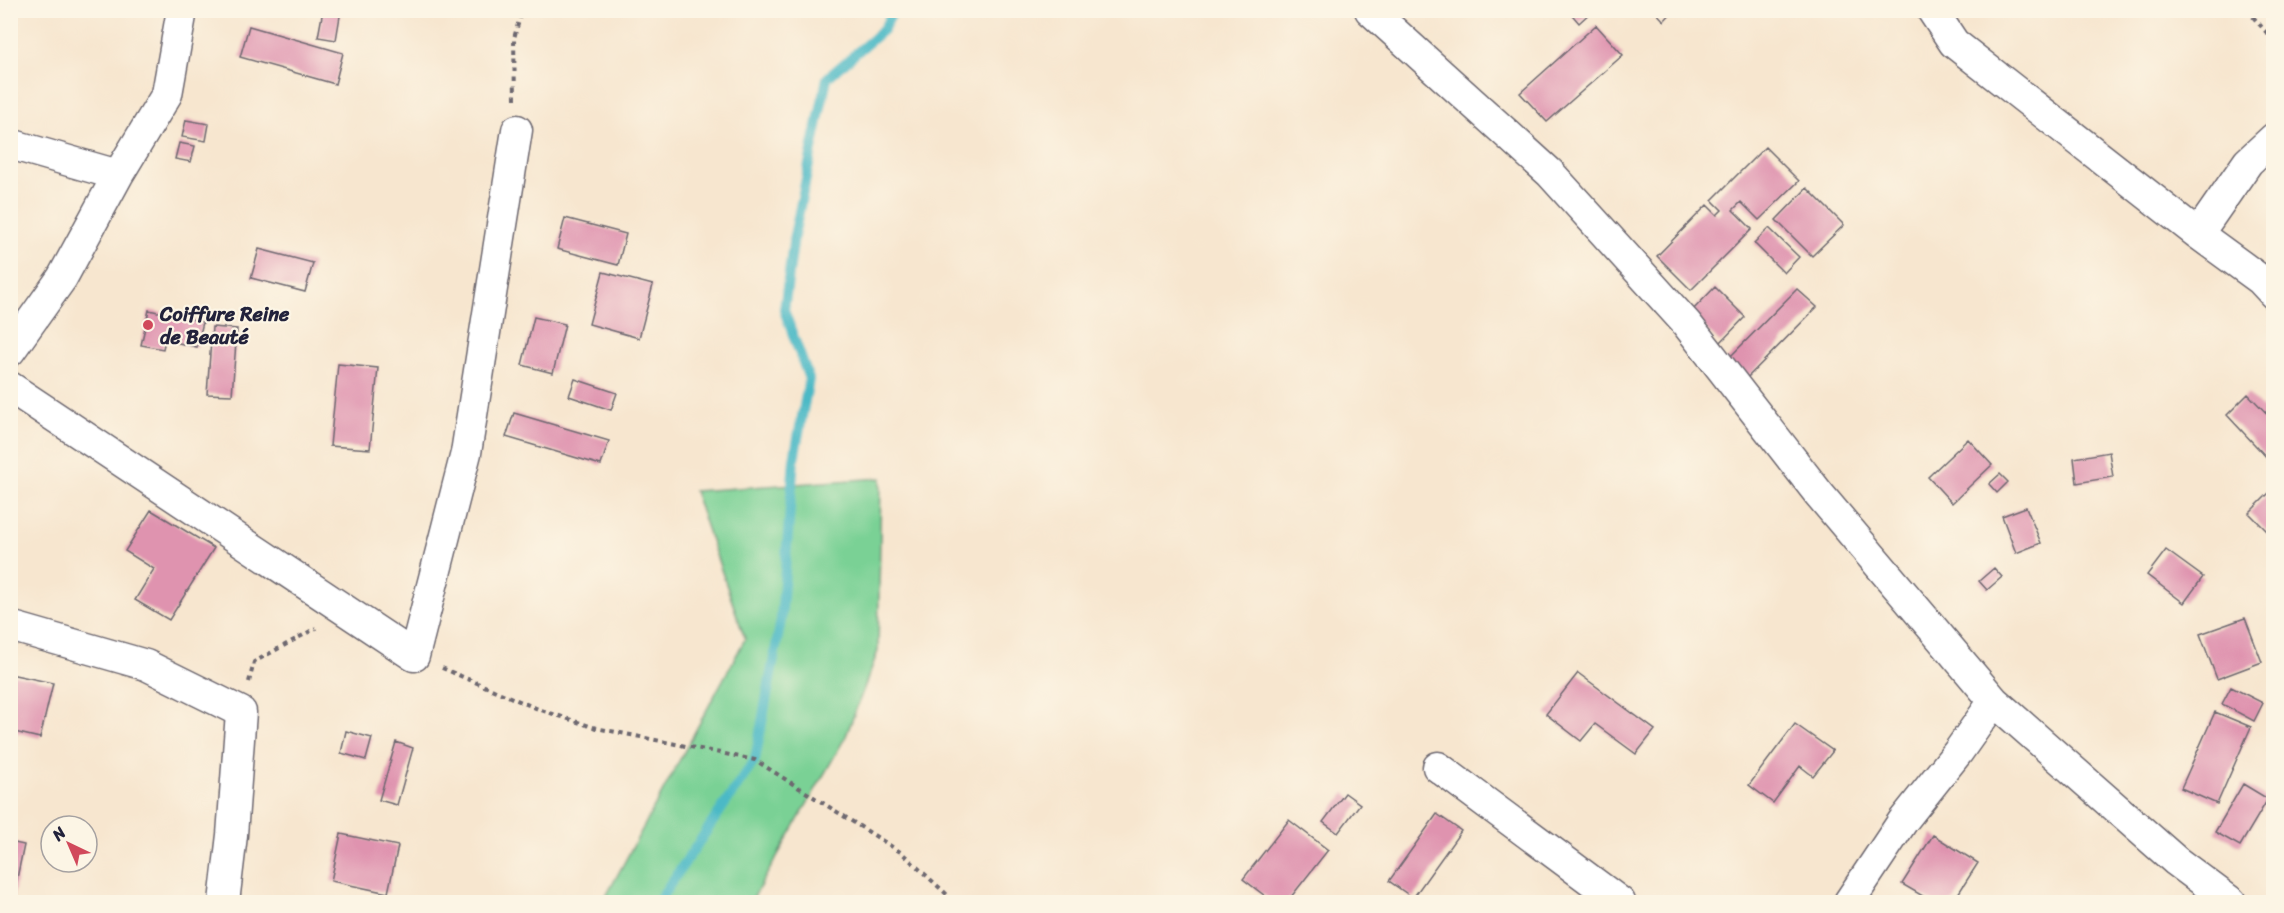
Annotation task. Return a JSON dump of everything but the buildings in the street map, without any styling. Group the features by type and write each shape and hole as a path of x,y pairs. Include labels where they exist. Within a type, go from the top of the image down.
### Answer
{"street":[{"path":"10,351 62,278 118,175 167,94 182,10"},
{"path":"1370,10 1550,173 1686,323 1818,494 1994,701 2176,861 2231,903"},
{"path":"1932,10 1954,43 2198,234 2261,280 2274,294"},
{"path":"10,387 414,656 466,453 517,130"},
{"path":"2198,234 2247,162 2274,138"},
{"path":"10,144 118,175"},
{"path":"10,626 146,665 241,712 224,903"},
{"path":"1849,903 1903,820 1958,752 1994,701"},
{"path":"1438,767 1620,903"}],"path":[{"path":"517,130 514,95 514,38 522,10"},
{"path":"2247,10 2274,41"},
{"path":"241,712 254,662 346,611"},
{"path":"414,656 538,709 596,728 755,760 902,853 955,903"}],"green space":[{"path":"881,478 878,651 846,736 751,902 603,902 745,639 694,491"}],"waterway":[{"path":"658,902 755,760 781,620 794,459 809,379 784,310 794,236 827,78 883,30 894,10"}],"place":[{"name":"Coiffure Reine de Beauté","path":"148,325"}]}
